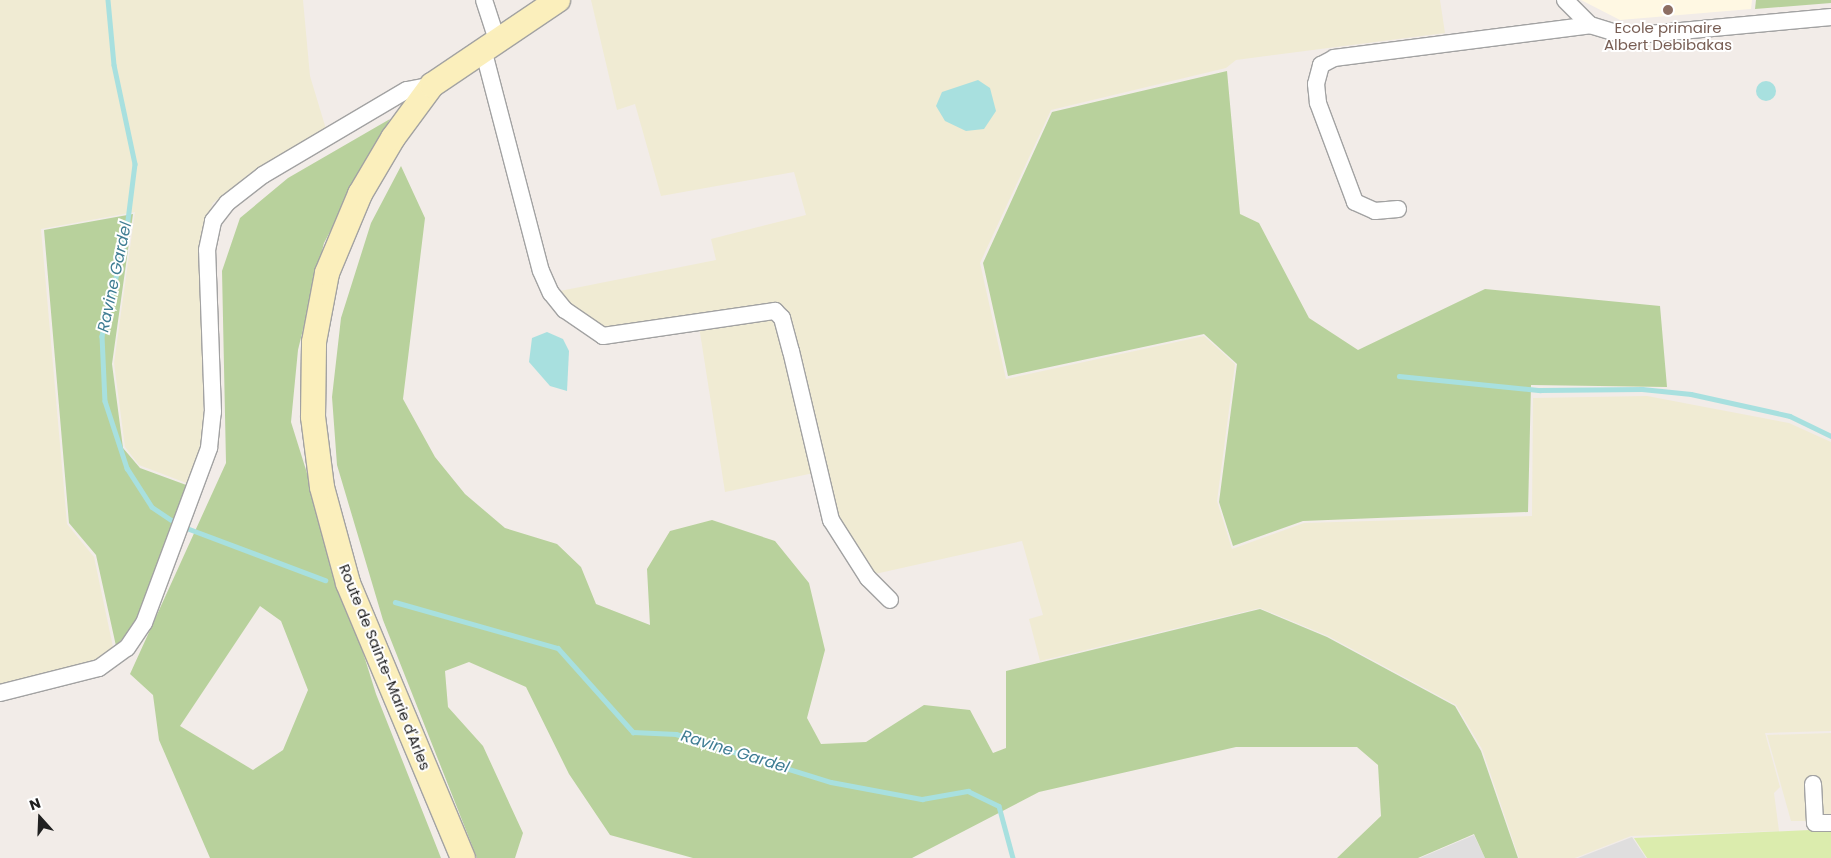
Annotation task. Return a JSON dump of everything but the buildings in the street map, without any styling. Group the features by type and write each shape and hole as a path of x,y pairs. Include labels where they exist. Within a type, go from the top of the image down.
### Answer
{"main road":[{"name":"Route de Sainte-Marie d'Arles","path":"463,858 348,583 322,487 313,417 314,342 327,273 360,194 393,138 432,85 489,44 558,0"}],"street":[{"path":"484,0 489,44 541,271 551,293 565,310 603,336 776,311 782,318 791,351 831,520 868,578 890,600"},
{"path":"1565,0 1590,25"},
{"path":"1398,209 1375,210 1355,202 1318,103 1316,84 1321,65 1334,58 1590,25 1627,36 1831,17"},
{"path":"0,693 99,668 127,648 144,623 183,526 209,448 213,412 207,250 213,221 227,203 263,175 407,90 432,85"},
{"path":"1813,784 1815,823 1831,823"}],"shaded area":[{"path":"0,0 303,0 310,76 326,129 249,174 213,203 201,232 204,442 189,484 139,465 125,447 114,363 135,212 41,229 67,524 94,557 113,647 93,664 0,686"},
{"path":"591,0 1440,0 1445,33 1236,60 1226,68 1051,110 980,263 1006,379 1204,336 1235,364 1217,501 1232,549 1304,523 1532,516 1533,398 1647,396 1789,423 1831,442 1831,731 1765,733 1780,787 1774,793 1779,831 1631,836 1575,858 1519,858 1482,749 1456,705 1328,636 1260,608 1040,661 1029,619 1043,615 1022,541 875,574 850,546 823,471 725,492 698,320 597,331 579,317 560,291 716,260 711,239 806,215 794,172 661,196 635,104 617,110"},
{"name":"Ecole primaire Albert Debibakas","path":"1581,0 1752,0 1751,9 1620,20"},
{"path":"1831,733 1831,821 1791,821 1767,735"},
{"path":"1474,835 1485,858 1420,858"},
{"path":"1632,837 1646,858 1578,858"}],"green space":[{"path":"1756,0 1831,0 1831,3 1755,9"},
{"path":"1227,71 1240,214 1259,223 1309,318 1358,350 1485,289 1660,306 1667,387 1531,385 1528,512 1303,521 1233,546 1219,502 1237,364 1204,334 1008,376 983,263 1052,112"},
{"path":"390,119 324,243 298,350 291,422 376,694 441,858 210,858 159,740 153,695 130,674 226,463 222,271 240,218 288,178","holes":["260,606 281,621 308,690 283,750 253,770 180,726"]},
{"path":"401,166 425,218 403,399 435,457 465,494 505,528 557,544 581,567 596,604 650,625 647,569 670,531 712,520 775,541 809,583 825,650 807,718 821,744 866,742 924,705 970,710 993,753 1006,748 1006,671 1260,609 1327,637 1455,706 1481,751 1518,858 1485,858 1474,834 1418,858 1337,858 1381,816 1378,765 1357,747 1236,747 1039,792 912,858 693,858 610,835 569,774 526,687 469,662 445,671 448,707 483,746 523,833 515,858 477,858 383,620 337,465 332,397 341,318 371,223"},
{"path":"133,214 112,364 123,448 140,468 189,486 138,621 116,646 96,555 69,523 44,230"},
{"path":"1831,829 1831,858 1647,858 1634,838"}],"water":[{"path":"978,80 990,88 996,111 984,129 966,131 945,121 936,106 942,92"},
{"path":"1766,81 1773,84 1776,91 1773,98 1766,101 1759,98 1756,91 1759,84"},
{"path":"547,332 563,339 569,351 567,391 550,386 529,362 532,338"}],"waterway":[{"name":"Ravine Gardel","path":"108,0 114,65 135,164 126,236 102,336 105,401 127,468 152,507 177,524"},
{"path":"1399,376 1540,390 1642,389 1691,394 1790,416 1831,436"},
{"name":"Ravine Gardel","path":"184,527 325,580"},
{"name":"Ravine Gardel","path":"395,602 558,648 633,732 676,734 831,782 922,799 968,791 999,806 1013,858"}],"place":[{"name":"Ecole primaire Albert Debibakas","path":"1668,10"}]}
